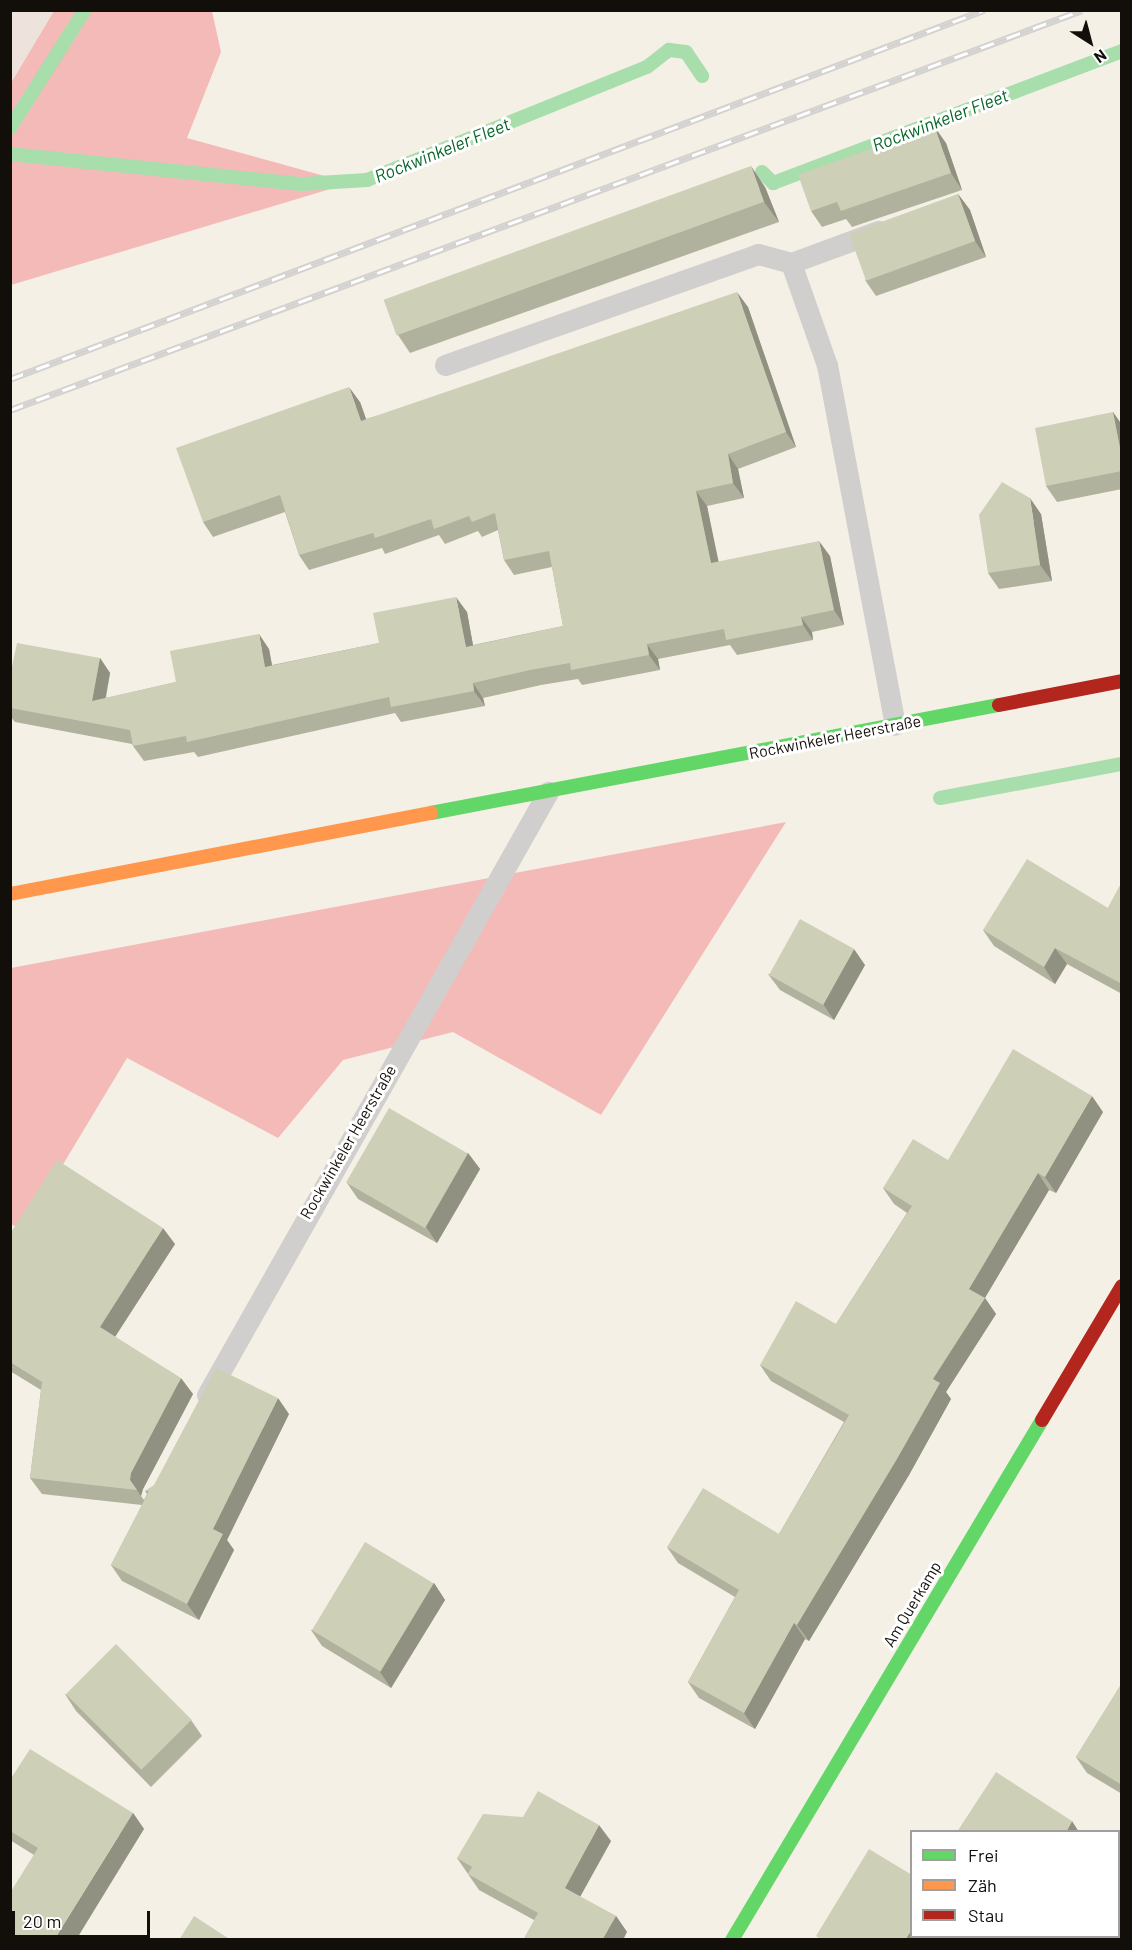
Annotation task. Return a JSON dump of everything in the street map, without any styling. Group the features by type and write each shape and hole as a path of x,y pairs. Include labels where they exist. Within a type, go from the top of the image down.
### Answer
{"main road":[{"name":"Rockwinkeler Heerstraße","path":"10,894 1122,681"},
{"name":"Am Querkamp","path":"732,1940 1122,1286"}],"lane":[{"path":"445,365 758,254 791,262 904,222"},
{"path":"791,262 827,365 896,725"},
{"name":"Rockwinkeler Heerstraße","path":"198,1413 251,1311 548,792"}],"shaded area":[{"path":"11,11 54,11 11,83"},
{"path":"54,11 212,11 221,52 187,138 350,183 11,285 11,83"},
{"path":"786,822 601,1115 453,1032 343,1060 278,1138 127,1058 23,1231 11,1224 11,968"}],"building":[{"path":"934,126 951,173 841,211 837,202 811,211 798,175"},
{"path":"751,166 764,202 397,335 384,300"},
{"path":"958,194 975,241 866,281 849,234"},
{"path":"737,292 786,432 728,454 733,483 696,491 711,563 819,541 834,610 801,617 803,625 726,640 724,629 647,644 649,655 571,670 570,663 530,670 473,683 474,691 391,707 389,697 187,742 186,736 133,746 130,730 10,708 10,676 17,643 100,658 92,701 176,682 170,651 259,634 265,667 379,643 373,613 456,597 466,647 563,626 549,551 504,560 495,513 472,522 469,516 434,529 431,519 375,538 373,533 299,555 280,495 203,522 176,448 349,387 361,421"},
{"path":"1113,412 1122,458 1122,471 1046,486 1035,428"},
{"path":"1002,482 1030,498 1040,565 988,573 979,515"},
{"path":"1027,859 1108,908 1122,882 1122,984 1055,948 1044,967 983,930"},
{"path":"800,919 854,949 823,1005 769,975"},
{"path":"1013,1049 1092,1096 1045,1177 1038,1173 969,1289 985,1298 933,1379 940,1383 797,1625 794,1623 744,1713 688,1682 739,1590 667,1547 703,1488 779,1534 849,1415 760,1365 796,1301 836,1324 912,1206 883,1188 913,1139 948,1160"},
{"path":"389,1108 468,1154 425,1228 346,1182"},
{"path":"57,1160 163,1228 100,1327 181,1378 131,1473 130,1480 137,1490 30,1478 42,1382 10,1362 10,1234"},
{"path":"216,1368 278,1398 213,1529 223,1534 187,1604 111,1565 149,1491 145,1491 154,1485"},
{"path":"365,1542 434,1583 381,1671 312,1630"},
{"path":"116,1644 192,1720 141,1770 66,1694"},
{"path":"1122,1683 1122,1785 1076,1757"},
{"path":"30,1749 133,1813 54,1940 10,1940 10,1893 38,1848 10,1831 10,1780"},
{"path":"996,1772 1072,1821 1067,1830 958,1830"},
{"path":"538,1791 599,1825 565,1888 616,1916 602,1940 523,1940 538,1913 468,1874 472,1867 457,1858 483,1814 523,1817"},
{"path":"869,1849 910,1874 910,1932 905,1940 822,1940 816,1936"},
{"path":"194,1916 231,1940 179,1940"}],"waterway":[{"path":"10,128 85,10"},
{"name":"Rockwinkeler Fleet","path":"10,154 302,184 367,180 647,67 669,50 686,52 702,76"},
{"name":"Rockwinkeler Fleet","path":"762,172 773,183 1122,51"},
{"path":"940,798 1122,764"}],"railway":[{"path":"10,379 984,10"},
{"path":"10,410 1082,10"}],"traffic: fast":[{"path":"431,813 999,705"},
{"path":"732,1940 1042,1420"}],"traffic: slow":[{"path":"10,894 431,813"}],"traffic: jam":[{"path":"999,705 1122,681"},
{"path":"1042,1420 1122,1286"}]}
